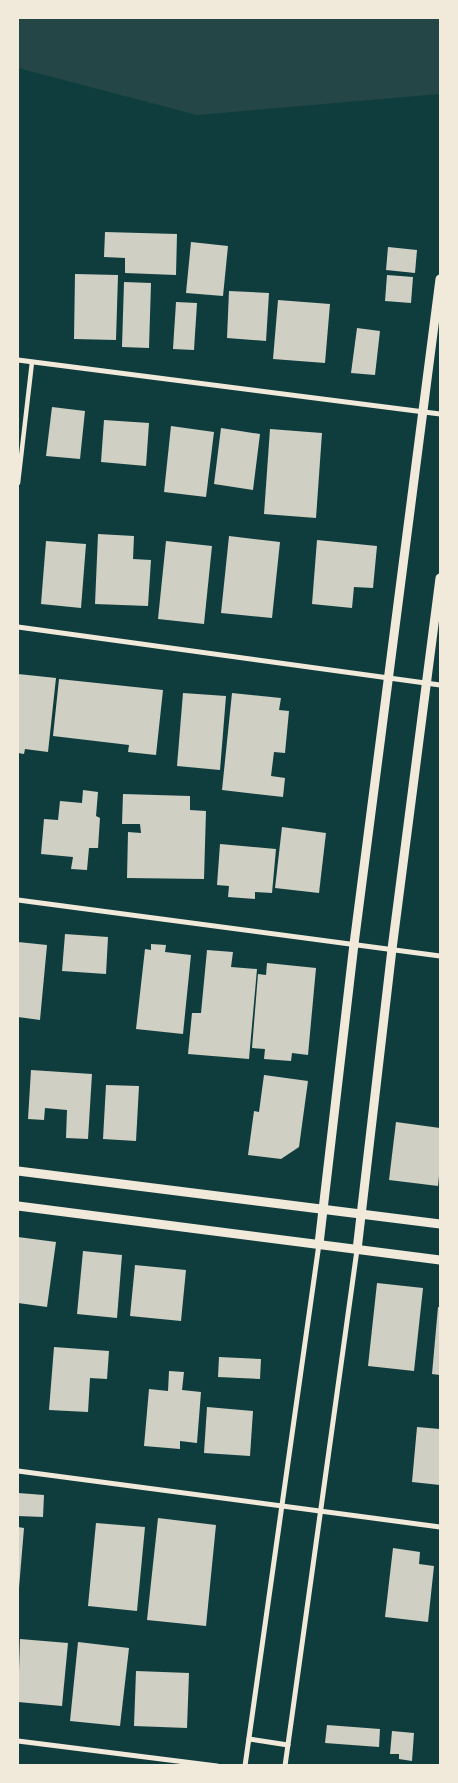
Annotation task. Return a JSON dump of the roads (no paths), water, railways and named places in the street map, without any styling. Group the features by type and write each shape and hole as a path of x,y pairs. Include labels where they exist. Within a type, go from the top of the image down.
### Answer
{"street":[{"path":"245,1766 319,1244 354,944 440,280"},
{"path":"18,360 440,414"},
{"path":"18,483 32,362"},
{"path":"285,1766 362,1214 392,949 428,683 440,578"},
{"path":"18,627 440,684"},
{"path":"18,900 440,956"},
{"path":"18,1171 440,1224"},
{"path":"18,1206 440,1260"},
{"path":"18,1471 440,1527"},
{"path":"249,1739 288,1745"},
{"path":"18,1741 217,1766"}]}
